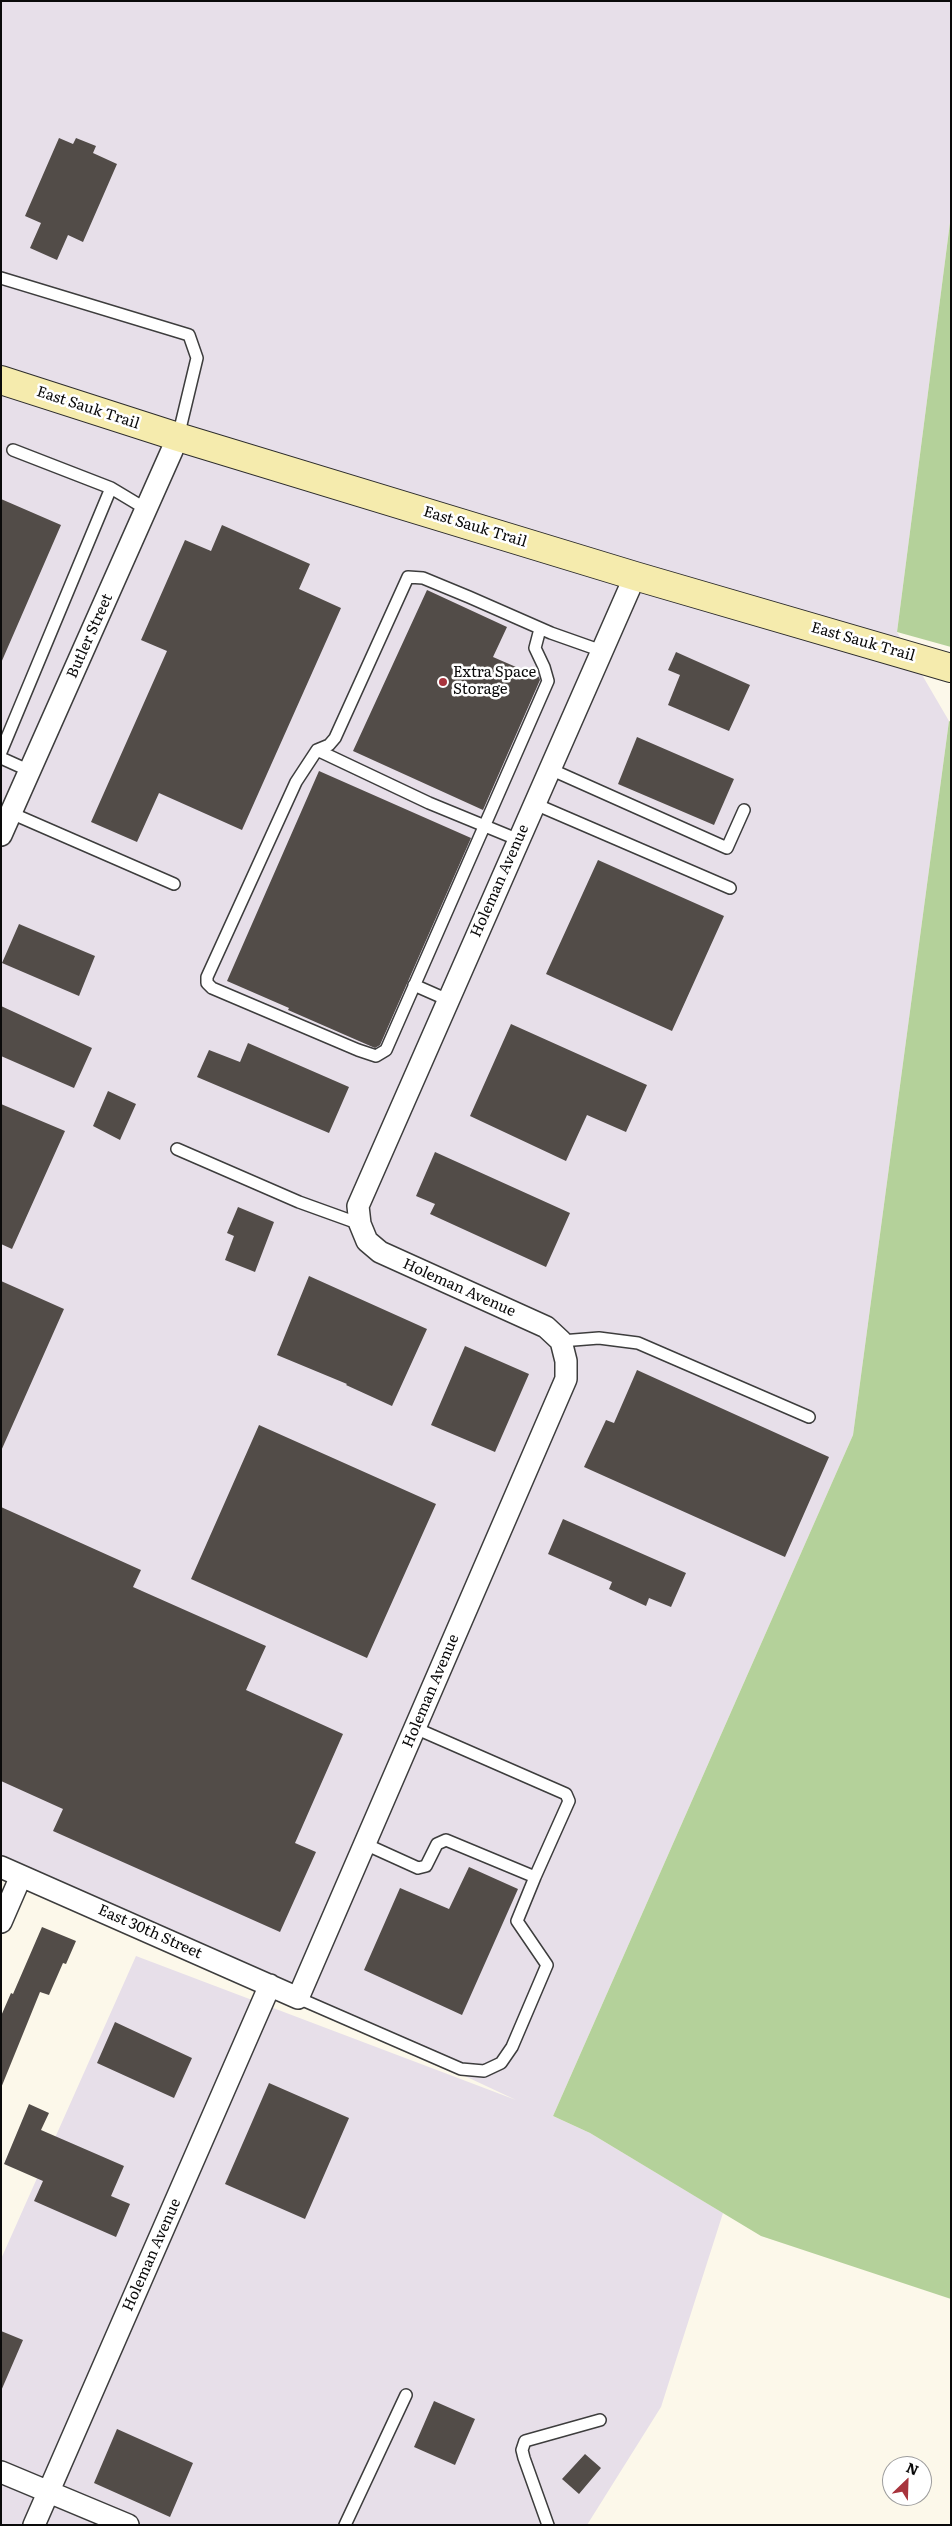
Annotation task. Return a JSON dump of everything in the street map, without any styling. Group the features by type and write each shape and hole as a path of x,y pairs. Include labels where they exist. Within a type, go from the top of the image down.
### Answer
{"main road":[{"name":"East Sauk Trail","path":"1,380 178,437 635,576 951,668"}],"street":[{"name":"Butler Street","path":"1,835 9,808 30,771 178,437"},
{"name":"Holeman Avenue","path":"298,1998 566,1379 566,1361 561,1341 546,1327 380,1252 367,1241 360,1224 358,1206 635,576"},
{"name":"East 30th Street","path":"1,1867 298,1998"},
{"path":"1,1922 22,1876"},
{"name":"Holeman Avenue","path":"34,2525 270,1985"},
{"path":"1,2472 128,2525"}],"lane":[{"path":"1,278 189,335 197,358 178,437"},
{"path":"13,450 111,488 146,509"},
{"path":"30,771 2,760 111,488"},
{"path":"540,628 535,648 548,681 386,1050 376,1056 331,1040 212,988 207,983 207,977 296,782 317,750 329,745 335,738 408,577 423,578 540,628 602,651"},
{"path":"317,750 483,826 519,840"},
{"path":"550,769 727,848 744,810"},
{"path":"535,804 730,888"},
{"path":"9,808 174,884"},
{"path":"414,984 448,1000"},
{"path":"177,1149 298,1202 360,1224"},
{"path":"561,1341 599,1338 638,1343 809,1417"},
{"path":"298,1998 461,2069 484,2071 501,2063 512,2047 547,1965 517,1921 569,1801 566,1794 415,1728"},
{"path":"364,1844 418,1868 426,1866 437,1844 446,1840 535,1877"},
{"path":"345,2525 406,2396"},
{"path":"548,2525 549,2522 524,2458 522,2450 525,2441 600,2420"}],"shaded area":[{"path":"1,1 951,1 951,215 897,632 949,721 853,1435 553,2116 590,2133 723,2213 661,2407 587,2525 1,2525 1,2259 136,1956 516,2100 371,2032 1,1872"}],"green space":[{"path":"951,215 951,647 897,632"},
{"path":"949,721 951,722 951,2299 761,2236 590,2133 553,2116 853,1435"}],"building":[{"path":"59,138 73,144 76,138 96,146 93,153 117,164 83,242 68,235 57,260 30,248 41,223 25,216"},
{"path":"1,499 61,525 1,663"},
{"path":"222,525 310,564 299,589 341,608 242,830 159,793 137,842 91,822 167,651 141,640 185,540 211,551"},
{"path":"427,590 507,627 493,657 539,677 540,680 483,810 353,751"},
{"path":"676,652 750,685 729,731 668,705 680,675 668,670"},
{"path":"637,737 734,779 714,825 618,784"},
{"path":"319,771 471,838 380,1045 375,1048 227,981"},
{"path":"598,860 724,916 672,1031 546,974"},
{"path":"19,924 95,956 79,996 2,963"},
{"path":"1,1006 92,1048 74,1088 1,1056"},
{"path":"511,1024 647,1085 626,1132 587,1115 566,1161 470,1116"},
{"path":"248,1043 349,1087 329,1133 197,1077 209,1050 240,1062"},
{"path":"108,1091 136,1104 120,1140 93,1126"},
{"path":"1,1104 65,1131 12,1249 1,1244"},
{"path":"435,1152 570,1213 546,1267 430,1214 435,1204 416,1196"},
{"path":"238,1207 274,1222 255,1272 225,1260 234,1236 227,1233"},
{"path":"309,1276 427,1329 392,1406 347,1384 277,1355"},
{"path":"1,1281 64,1309 1,1451"},
{"path":"465,1346 529,1374 495,1452 431,1425"},
{"path":"637,1370 829,1457 785,1557 584,1467 606,1420 614,1423"},
{"path":"259,1425 436,1504 367,1658 191,1579"},
{"path":"1,1507 141,1570 133,1587 266,1646 246,1690 343,1734 295,1843 316,1852 280,1932 53,1831 63,1809 1,1781"},
{"path":"563,1519 686,1573 671,1607 649,1598 646,1606 609,1589 612,1582 548,1554"},
{"path":"469,1867 518,1889 462,2015 364,1970 400,1888 449,1909"},
{"path":"42,1927 76,1941 66,1964 63,1963 49,1995 40,1992 1,2088 1,2016 11,1993 13,1994"},
{"path":"115,2022 192,2058 174,2098 97,2063"},
{"path":"269,2083 349,2118 305,2219 225,2184"},
{"path":"29,2104 49,2113 41,2130 124,2166 111,2196 130,2204 116,2237 34,2201 43,2181 4,2164"},
{"path":"1,2331 23,2340 1,2391"},
{"path":"434,2401 475,2419 455,2465 414,2447"},
{"path":"117,2429 193,2463 170,2517 94,2483"},
{"path":"585,2454 601,2468 579,2494 562,2479"}],"place":[{"name":"Extra Space Storage","path":"443,682"}]}
